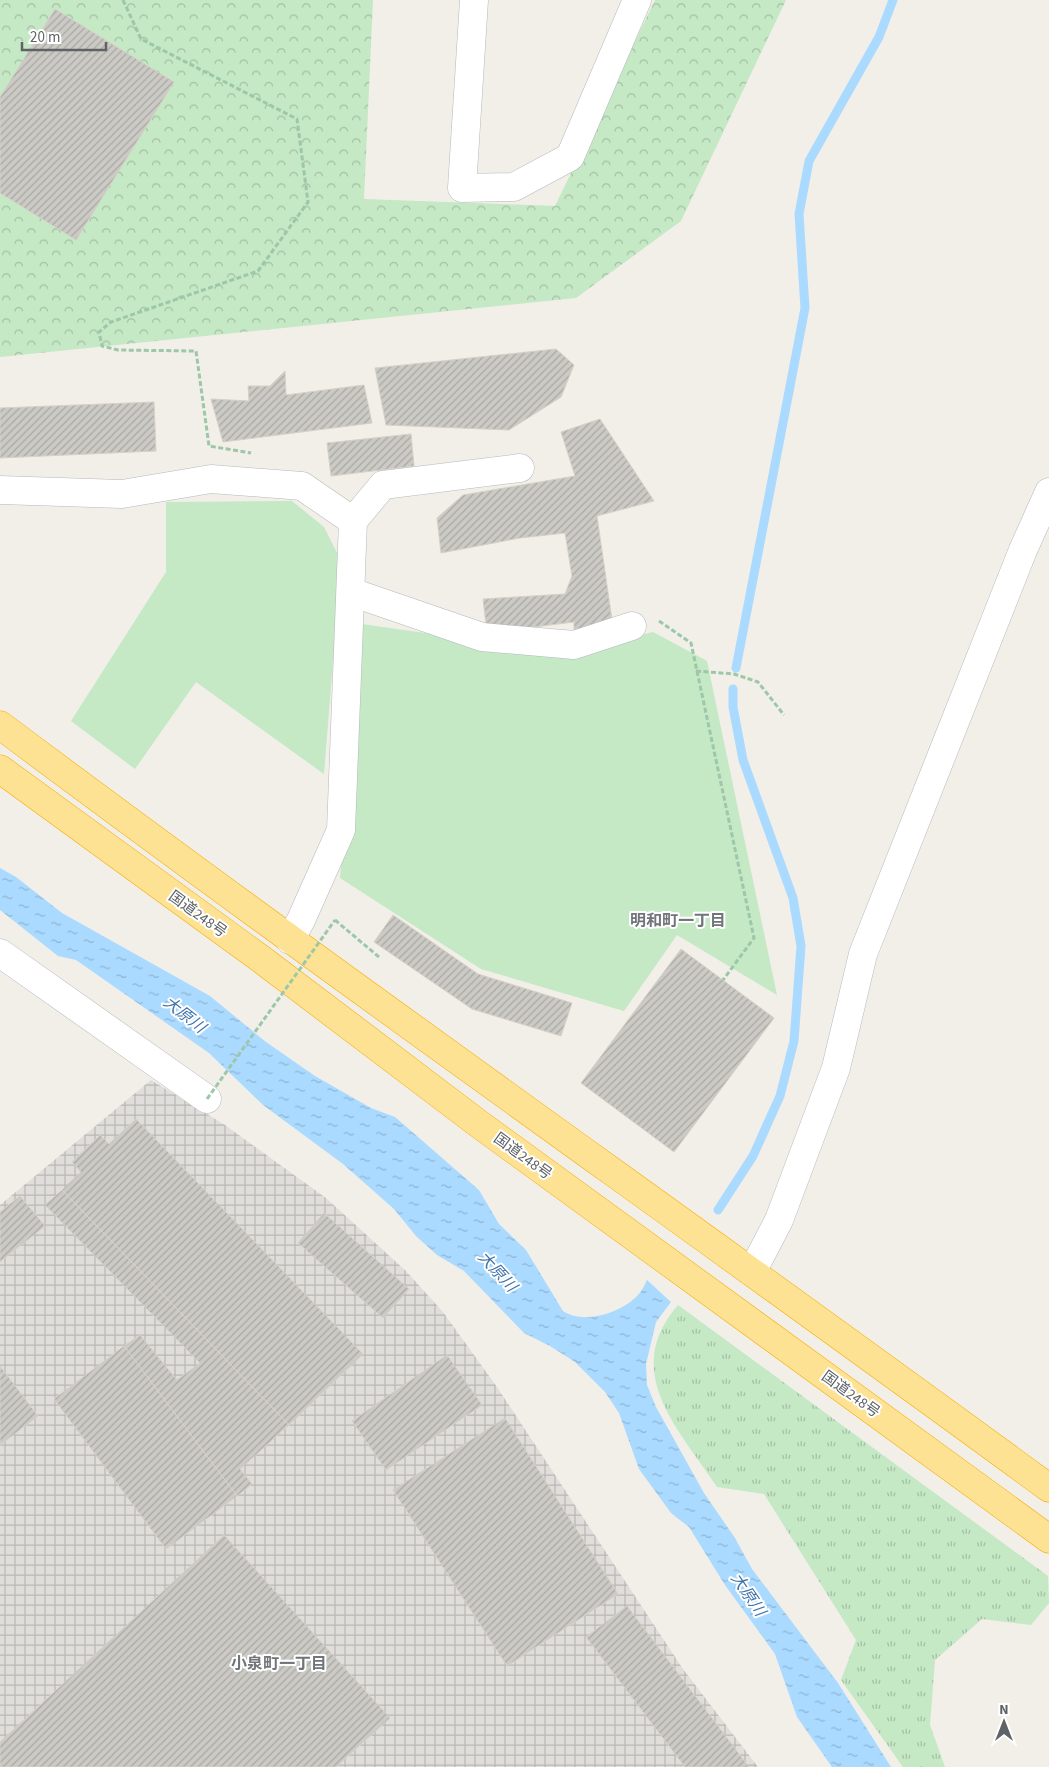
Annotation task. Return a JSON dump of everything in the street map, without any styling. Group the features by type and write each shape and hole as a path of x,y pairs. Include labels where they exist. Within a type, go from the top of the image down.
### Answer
{"highway":[{"path":"0,724 290,940 438,1044 1049,1488"},
{"name":"国道248号","path":"0,769 261,959 487,1130 1049,1539"}],"street":[{"path":"474,0 462,188 514,187 570,157 637,0"},
{"path":"290,940 301,920 341,830 353,520 383,485 520,468"},
{"path":"0,490 122,494 211,479 302,486 353,520"},
{"path":"752,1272 779,1220 836,1068 863,954 1023,550 1049,492"},
{"path":"351,592 482,637 574,645 632,626"},
{"path":"0,953 207,1099"}],"path":[{"path":"123,0 141,39 296,118 308,202 258,271 111,322 99,332 102,346 118,350 196,351 209,446 248,451 255,456"},
{"path":"632,626 660,621 691,643 754,938 723,980"},
{"path":"696,671 734,674 758,682 784,715"},
{"path":"207,1099 335,920 379,957"}],"shaded area":[{"path":"151,1080 225,1125 326,1198 406,1271 443,1312 497,1387 683,1669 758,1767 0,1767 0,1205"}],"green space":[{"path":"0,0 373,0 364,199 555,206 655,0 786,0 681,221 576,298 0,357"},
{"path":"292,501 324,527 341,561 324,774 196,682 135,769 71,721 166,572 166,502"},
{"path":"362,624 564,653 653,632 707,661 777,995 677,935 624,1011 481,969 340,878"},
{"path":"678,1305 1048,1576 1049,1603 1031,1625 982,1619 935,1660 930,1725 945,1767 903,1767 841,1680 856,1640 764,1494 717,1487 673,1422 662,1399 655,1377 654,1354 661,1330"}],"water":[{"name":"大原川","path":"0,868 16,877 62,913 210,996 266,1042 315,1076 371,1108 395,1117 479,1190 499,1224 526,1250 563,1311 581,1317 591,1317 611,1312 621,1308 636,1297 647,1280 671,1302 656,1322 646,1364 647,1385 656,1407 704,1493 735,1538 752,1569 838,1683 891,1767 832,1767 797,1717 775,1654 725,1585 689,1527 671,1513 639,1469 619,1413 605,1392 575,1362 550,1346 524,1333 464,1271 437,1255 416,1236 394,1209 343,1164 263,1105 209,1053 76,960 58,956 0,910"}],"building":[{"path":"55,9 174,82 76,240 0,193 0,97"},
{"path":"556,349 574,365 561,397 509,430 386,425 375,368"},
{"path":"285,371 286,395 364,385 372,423 223,442 211,399 249,401 248,386 270,386"},
{"path":"154,402 156,451 0,458 0,408"},
{"path":"600,419 654,501 597,516 613,627 574,639 574,622 487,633 483,599 565,594 572,576 565,533 520,538 441,553 437,518 463,495 575,476 561,432"},
{"path":"411,434 414,466 331,476 327,443"},
{"path":"393,915 478,974 572,1003 561,1036 472,1009 374,942"},
{"path":"681,949 774,1018 674,1152 581,1083"},
{"path":"136,1119 363,1354 289,1425 62,1190 81,1172 72,1162 100,1135 109,1144"},
{"path":"62,1190 289,1425 240,1469 252,1484 237,1496 124,1346 140,1335 177,1380 200,1363 45,1205"},
{"path":"20,1196 45,1226 0,1262 0,1212"},
{"path":"324,1213 409,1289 383,1318 298,1243"},
{"path":"124,1346 237,1496 166,1549 54,1399"},
{"path":"447,1355 482,1405 386,1470 352,1421"},
{"path":"0,1366 38,1416 0,1445"},
{"path":"505,1418 618,1594 507,1666 393,1490"},
{"path":"224,1535 390,1718 336,1767 0,1767 0,1742"},
{"path":"627,1606 749,1767 685,1767 586,1637"}],"waterway":[{"path":"736,668 805,308 799,214 809,161 879,37 893,0"},
{"path":"718,1210 753,1156 780,1096 794,1041 801,946 793,898 743,760 733,707 733,689"}],"district":[{"name":"明和町一丁目","path":"678,920"},
{"name":"小泉町一丁目","path":"279,1663"}]}
